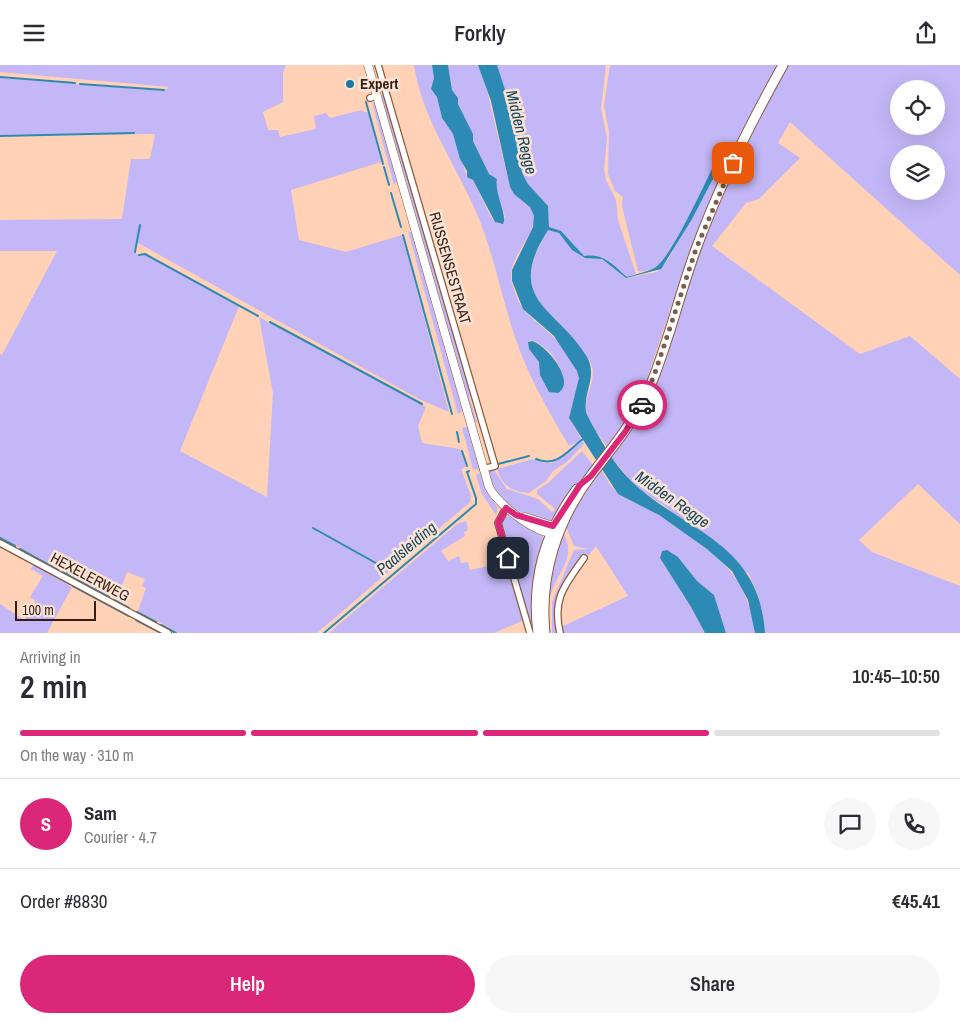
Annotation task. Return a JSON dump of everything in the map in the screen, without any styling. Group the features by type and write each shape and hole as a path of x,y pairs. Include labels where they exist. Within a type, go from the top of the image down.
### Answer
{"main road":[{"name":"RIJSSENSESTRAAT","path":"368,65 373,97 490,490 506,508 516,515 554,531"},
{"path":"538,633 536,609 537,584 554,531 593,473 635,417 647,393 682,289 711,213 740,148 783,65"},
{"path":"545,633 545,582 554,531"}],"street":[{"name":"RIJSSENSESTRAAT","path":"378,65 495,466 483,469"},
{"path":"506,508 498,523 530,633"},
{"name":"HEXELERWEG","path":"0,543 168,633"},
{"path":"560,633 557,614 561,591 584,558"}],"shaded area":[{"path":"0,65 286,65 283,73 283,102 263,112 268,130 278,130 280,137 316,129 314,116 326,113 330,118 362,110 363,112 368,112 381,162 291,190 299,240 346,252 402,235 449,412 419,399 138,243 134,251 139,256 145,255 239,306 180,451 267,497 273,393 259,317 426,407 418,426 422,443 460,449 466,467 461,469 471,496 470,502 317,633 179,633 138,611 146,588 142,586 145,579 127,572 117,600 0,537 0,354 2,355 57,251 0,251 0,220 122,219 131,159 150,159 155,134 0,135 0,78 164,91 169,87 0,72"},
{"path":"414,65 432,65 434,78 431,89 437,97 442,118 453,134 467,177 473,180 491,217 498,224 505,217 495,188 497,179 489,174 473,141 473,134 458,104 458,98 452,90 448,65 478,65 484,78 510,187 512,191 527,203 534,215 531,231 513,265 511,274 514,290 524,310 557,340 577,367 579,382 569,418 582,440 569,446 540,395 521,354 477,214 432,123 418,85","holes":["530,340 551,354 561,370 562,387 557,393 552,392 539,362 529,349 528,342"]},
{"path":"497,65 606,65 601,109 607,138 604,169 606,180 616,200 618,220 636,274 627,277 613,264 603,258 584,256 561,232 549,228 548,206 528,184 522,174 510,105"},
{"path":"610,65 778,65 732,154 706,213 684,269 644,388 633,410 608,448 587,416 586,404 593,372 591,363 540,303 534,291 531,280 532,266 538,250 548,230 559,233 572,250 585,258 602,259 626,278 657,272 669,258 717,170 712,169 687,221 663,260 652,269 638,271 622,206 623,197 615,191 608,174 609,131 604,106"},
{"path":"787,65 960,65 960,275 790,122 778,143 800,158 759,199 746,203 712,246 860,354 910,336 960,379 960,524 918,484 859,540 872,552 960,586 960,633 765,633 764,619 757,593 749,574 663,505 637,488 611,457 640,414 713,216 739,157"},
{"path":"383,95 409,181 405,182 380,96"},
{"path":"372,102 375,104 398,180 394,185"},
{"path":"409,182 471,395 469,396 477,422 473,423 405,183"},
{"path":"408,231 414,234 464,410 458,414"},
{"path":"468,427 480,469 473,469 462,428"},
{"path":"583,441 584,444 567,462 553,471 546,481 529,493 509,487 499,475 497,469 533,459 544,463 552,463"},
{"path":"582,451 593,465 550,520 539,519 519,512 497,492 487,473 493,469 507,489 538,499 552,512 555,510 554,508 537,494 537,490 548,483"},
{"path":"601,470 616,492 660,516 694,539 723,563 744,592 751,611 755,633 726,633 714,595 697,581 678,557 667,550 662,551 660,558 705,633 562,633 561,627 628,596 596,546 588,556 583,554 565,582 556,609 558,633 552,633 552,602 574,550 588,549 574,546 567,529 563,532 567,541 567,556 550,599 548,613 549,633 547,633 545,609 546,587 550,566 565,526"},
{"path":"481,472 489,495 498,508 496,515 482,494 476,475"},
{"path":"511,515 541,532 543,536 536,633 532,633 501,522 504,517"},
{"path":"466,521 468,530 464,532 465,536 441,551 448,561 459,556 461,563 468,562 470,570 506,562 524,620 494,633 329,633 457,524"},
{"path":"33,565 72,587 47,633 0,633 0,604 24,620 36,601 30,597 43,576 31,569"}],"water":[{"path":"432,65 448,65 452,90 458,98 458,104 473,134 473,141 489,174 497,179 497,191 504,216 503,224 495,222 473,180 467,177 467,171 460,159 453,134 442,118 437,97 431,89 434,78"},
{"path":"478,65 497,65 510,105 522,173 528,184 548,206 549,227 561,231 584,256 603,258 613,264 627,277 653,269 663,260 686,221 712,169 714,167 718,169 692,219 661,269 626,278 602,259 585,258 572,250 559,233 548,230 536,254 531,273 533,288 539,301 575,340 587,357 590,364 591,377 586,398 586,412 612,458 632,482 655,501 727,550 745,571 759,598 765,633 755,633 748,600 732,571 707,549 659,515 618,494 569,418 579,378 577,371 554,336 523,309 512,281 512,270 533,227 534,216 530,207 514,194 510,187 491,101"},
{"path":"532,341 545,349 562,372 563,387 558,393 549,392 540,375 539,362 529,349 528,342"},
{"path":"667,550 678,557 697,581 714,595 726,633 705,633 660,558 662,551"}],"waterway":[{"path":"0,77 75,83"},
{"path":"80,84 164,90"},
{"path":"366,102 383,164"},
{"path":"0,136 134,133"},
{"path":"384,167 389,185"},
{"path":"391,193 401,227"},
{"path":"135,252 140,225"},
{"path":"403,235 452,414"},
{"path":"139,255 145,254 258,316"},
{"path":"270,322 422,404"},
{"path":"457,432 459,442"},
{"name":"Paalsleiding","path":"536,459 543,461 556,460 583,439"},
{"path":"462,451 467,466"},
{"name":"Paalsleiding","path":"498,464 529,456"},
{"name":"Paalsleiding","path":"324,633 476,504 476,498 467,472 469,471"},
{"path":"313,528 383,567"},
{"path":"0,538 15,546"},
{"path":"0,546 28,561"},
{"path":"20,549 58,570"},
{"path":"35,565 70,584"},
{"path":"63,572 109,597"},
{"path":"73,586 129,616"},
{"path":"114,600 129,608"},
{"path":"137,612 156,622"},
{"path":"136,620 161,633"},
{"path":"161,625 176,633"}],"way so far":[{"path":"642,405 655,373 696,249 733,163"}],"place":[{"name":"Expert","path":"350,84"}],"route":[{"path":"508,558 498,523 506,508 516,515 553,526 564,505 615,446 642,405"}],"water label":[{"name":"Midden Regge","path":"522,132"},
{"name":"Midden Regge","path":"673,499"}]}
